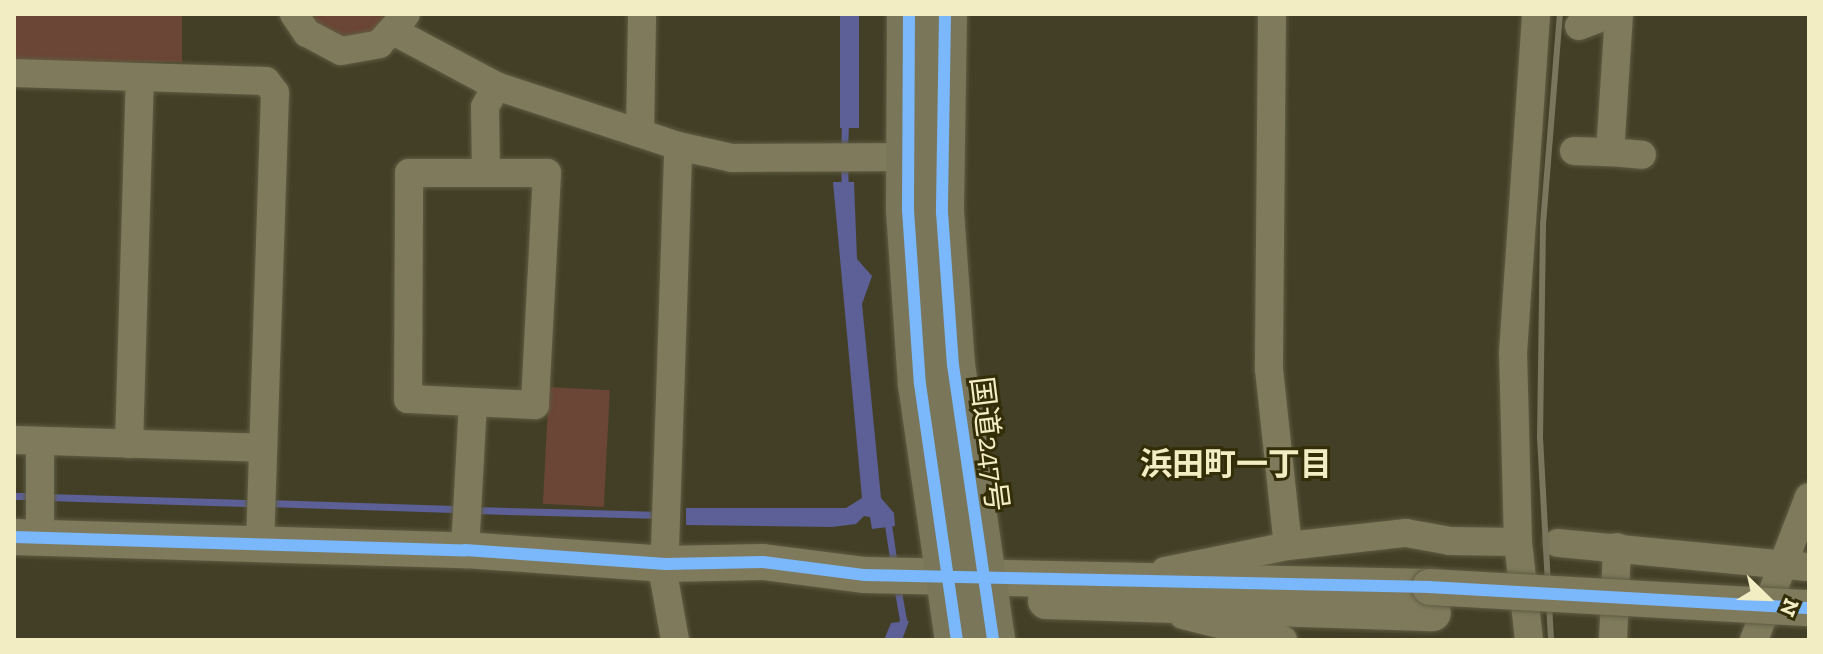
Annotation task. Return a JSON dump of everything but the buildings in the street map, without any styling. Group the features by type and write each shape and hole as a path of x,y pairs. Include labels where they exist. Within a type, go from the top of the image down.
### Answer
{"highway":[{"name":"国道247号","path":"909,14 889,157 957,640"},
{"name":"国道247号","path":"945,14 942,212 957,405 946,576 993,640"}],"street":[{"path":"294,14 307,33 341,51 361,51 400,23 496,86 678,146 732,158 889,157"},
{"path":"640,133 642,14"},
{"path":"1272,14 1269,369 1288,546"},
{"path":"1529,640 1518,542 1513,353 1536,14"},
{"path":"1579,26 1610,14"},
{"path":"1610,152 1619,14"},
{"path":"14,73 266,81 275,93 261,518"},
{"path":"129,444 140,77"},
{"path":"486,171 485,107 496,86"},
{"path":"675,640 667,549 678,146"},
{"path":"1574,151 1642,155"},
{"path":"409,173 547,173 535,405 473,402 408,399 409,173"},
{"path":"466,538 473,402"},
{"path":"263,448 27,442 33,518 261,518 466,538 667,549 865,575 946,576 1036,601 1136,590 1809,608"},
{"path":"1754,640 1809,497"},
{"path":"1136,590 1288,546 1406,533 1450,541 1518,542"},
{"path":"1558,543 1809,567"},
{"path":"1613,640 1617,547"},
{"path":"1136,590 1283,640"},
{"path":"1431,600 1809,632"}],"shaded area":[{"path":"14,14 182,14 182,62 14,62"},
{"path":"307,14 400,14 385,33 334,40"},
{"path":"549,387 610,390 604,507 543,504"}],"water":[{"path":"840,14 859,14 859,128 840,128"},
{"path":"833,182 854,182 857,259 872,276 862,304 881,498 894,513 895,526 872,529 870,517 864,516 856,524 832,527 686,525 686,508 846,508 862,498"},
{"path":"909,621 902,640 884,640 891,623"}],"waterway":[{"path":"844,152 845,120"},
{"path":"844,164 845,192"},
{"path":"14,496 34,496"},
{"path":"46,497 254,503"},
{"path":"266,503 462,509"},
{"path":"474,510 662,515"},
{"path":"887,518 894,565"},
{"path":"895,640 903,620 897,585"}],"railway":[{"path":"1551,640 1540,439 1543,224 1560,14"}],"cycle path":[{"path":"909,14 908,210 920,384 957,640"},
{"path":"945,14 942,212 953,365 993,640"},
{"path":"14,537 465,550 666,564 763,562 865,575 1430,587 1809,608"}],"district":[{"name":"浜田町一丁目","path":"1236,464"}]}
